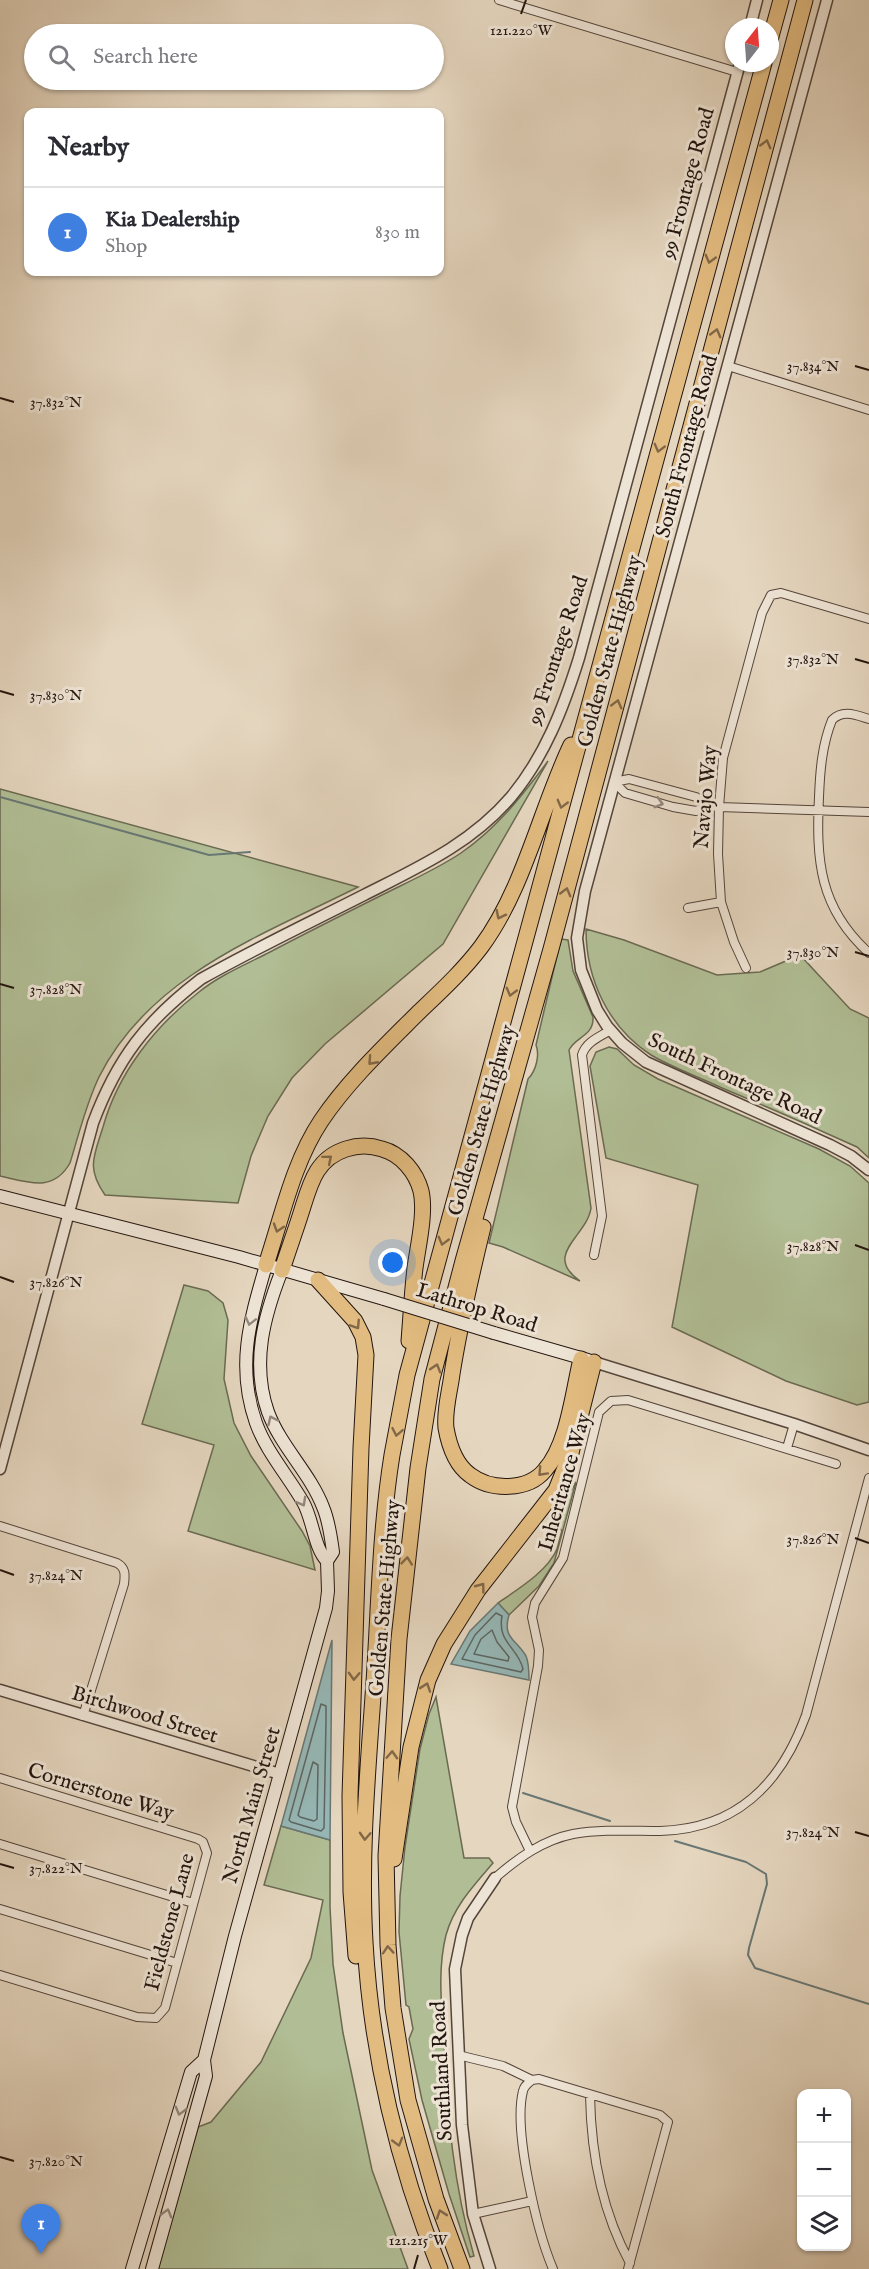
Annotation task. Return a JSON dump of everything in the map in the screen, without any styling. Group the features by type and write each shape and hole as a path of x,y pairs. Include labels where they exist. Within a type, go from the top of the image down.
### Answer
{"highway":[{"path":"776,18 781,0"},
{"name":"Golden State Highway","path":"462,2269 436,2199 408,2100 393,2008 387,1910 386,1856 399,1640 418,1468 432,1378 551,949 805,0"},
{"name":"Golden State Highway","path":"440,2269 416,2204 388,2106 370,2002 365,1942 364,1846 385,1529 392,1457 407,1375 762,72"},
{"path":"266,1265 300,1160 321,1121 372,1060 452,981 481,947 498,920 516,881 561,765 589,707"},
{"path":"551,949 465,1297 452,1378 446,1425 448,1437 457,1460 470,1475 487,1483 504,1487 532,1482 545,1471 558,1449 587,1360"},
{"path":"282,1270 315,1174 327,1159 333,1154 362,1146 382,1149 399,1158 414,1174 422,1198 407,1375"},
{"path":"318,1280 355,1321 363,1337 366,1355 351,1772 351,1892 363,2013 388,2106"},
{"path":"387,1910 410,1757 428,1680 444,1644 478,1590 556,1490 571,1453 587,1360"}],"main road":[{"name":"Lathrop Road","path":"0,1196 266,1265 587,1360"},
{"name":"North Main Street","path":"266,1265 247,1336 247,1382 251,1405 260,1431 303,1503 315,1530 320,1554 327,1560"},
{"name":"North Main Street","path":"152,2269 206,2076 204,2060 235,1936 326,1608 327,1560 333,1552 323,1506 268,1412 260,1372 262,1331 268,1306 282,1270"},
{"name":"North Main Street","path":"132,2269 191,2072 204,2060"}],"street":[{"path":"498,0 725,64"},
{"path":"753,18 758,0"},
{"name":"South Frontage Road","path":"827,0 614,782 581,908 577,938 581,970 597,1010 622,1043 646,1062 830,1145 869,1170"},
{"name":"99 Frontage Road","path":"0,1469 93,1124 113,1076 131,1048 176,998 201,979 413,871 472,835 499,809 539,757 563,708 579,658 737,72"},
{"path":"728,366 869,410"},
{"name":"Navajo Way","path":"746,968 734,942 721,902 718,854 719,807 723,758 755,634 767,600 771,595 785,593 869,619"},
{"path":"869,719 845,713 832,720 821,763 817,852 826,889 844,926 869,952"},
{"path":"614,782 629,779 696,797 708,806"},
{"path":"614,782 625,793 696,811 708,806 869,812"},
{"path":"688,908 721,902"},
{"path":"594,1255 602,1216 582,1055 589,1043 611,1030"},
{"name":"Lathrop Road","path":"587,1360 794,1424 869,1450"},
{"name":"Inheritance Way","path":"530,1851 516,1822 512,1807 538,1666 539,1650 532,1617 535,1603 563,1558 599,1412 612,1401 628,1400 836,1464"},
{"path":"787,1448 794,1424"},
{"path":"495,1878 530,1851 573,1834 604,1830 673,1830 701,1825 742,1806 774,1778 797,1739 806,1715 869,1478"},
{"path":"0,1526 117,1563 126,1573 83,1716"},
{"name":"Birchwood Street","path":"0,1690 280,1774"},
{"name":"Cornerstone Way","path":"0,1778 182,1834"},
{"name":"Fieldstone Lane","path":"0,1975 137,2017 156,2018 165,2008 207,1848 203,1842 182,1834"},
{"path":"0,1844 193,1904"},
{"name":"Southland Road","path":"490,2269 473,2214 462,2125 455,1984 457,1953 468,1918 495,1878"},
{"path":"0,1910 177,1963"},
{"path":"458,2055 503,2066 531,2080 539,2079 660,2115 668,2122 629,2266"},
{"path":"531,2080 523,2090 521,2112 532,2201 552,2269"},
{"path":"590,2095 594,2151 603,2199 629,2266"},
{"path":"473,2214 532,2201"}],"green space":[{"path":"548,761 443,944 325,1044 292,1078 268,1116 251,1156 238,1203 105,1195 95,1177 94,1162 110,1107 118,1088 140,1052 153,1035 183,1005 225,975 423,875 461,853 486,833 519,799"},
{"path":"0,789 358,887 248,941 212,962 178,985 148,1011 121,1042 99,1077 86,1108 70,1163 56,1179 39,1183 0,1176"},
{"path":"586,929 624,940 717,975 760,972 800,955 850,1009 869,1018 869,1158 857,1147 668,1064 636,1044 623,1031 602,1000 590,966"},
{"path":"561,939 568,940 573,971 593,1017 591,1028 569,1050 591,1208 588,1218 566,1254 565,1262 569,1271 580,1281 489,1243 528,1079 536,1063 538,1053 536,1045"},
{"path":"609,1047 617,1049 634,1065 658,1079 819,1149 850,1166 869,1183 869,1402 857,1405 786,1381 672,1327 698,1185 606,1158 590,1066 596,1052"},
{"path":"184,1285 208,1291 223,1303 228,1320 224,1379 234,1423 251,1456 302,1531 310,1546 315,1570 188,1531 214,1445 142,1424"},
{"path":"576,1482 554,1563 539,1586 509,1615 498,1603 531,1579 552,1557 562,1531 551,1520"},
{"path":"436,1697 464,1858 489,1858 493,1863 465,1896 454,1915 443,1949 441,1976 450,2125 456,2177 474,2256 470,2257 422,2100 409,2039 413,2029 409,2007 406,2005 399,1932 405,1847 420,1749"},
{"path":"281,1826 330,1840 333,1964 343,2033 372,2170 408,2269 158,2269 198,2127 211,2122 261,2062 311,1958 323,1900 264,1885"}],"water":[{"path":"498,1603 509,1615 507,1629 511,1638 526,1656 529,1680 451,1664 470,1631"},
{"path":"332,1640 330,1840 281,1826"}],"waterway":[{"path":"0,797 209,855 250,852"},
{"path":"523,1793 610,1821"},
{"path":"675,1841 746,1862 766,1874 767,1884 748,1955 755,1968 869,2004"}],"place":[{"name":"Kia Dealership","path":"41,2254"}]}
